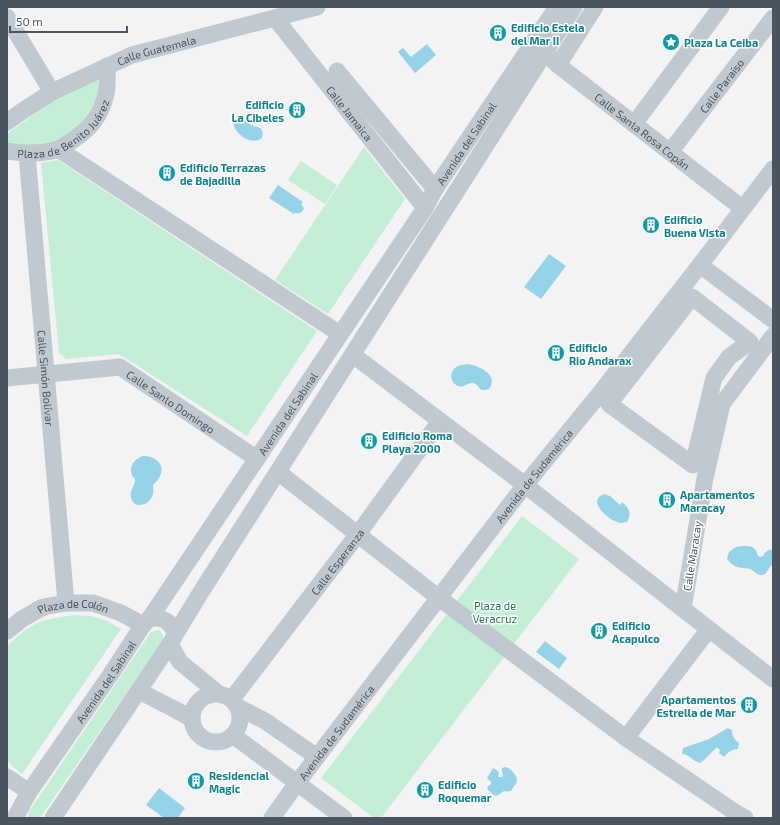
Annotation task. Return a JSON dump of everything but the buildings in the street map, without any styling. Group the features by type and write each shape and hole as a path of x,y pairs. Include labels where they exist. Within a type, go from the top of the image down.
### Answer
{"street":[{"path":"7,9 11,7"},
{"name":"Calle Guatemala","path":"7,122 52,92 132,55 317,7"},
{"name":"Avenida del Sabinal","path":"16,817 29,792 147,622 426,208 435,189 557,7"},
{"name":"Avenida del Sabinal","path":"53,818 173,639 574,7"},
{"path":"558,64 595,7"},
{"path":"634,124 720,7"},
{"path":"7,17 52,92"},
{"name":"Calle Jamaica","path":"275,18 426,208"},
{"name":"Calle Paraíso","path":"670,152 773,18"},
{"name":"Calle Santa Rosa Copán","path":"544,53 742,208"},
{"name":"Plaza de Benito Juárez","path":"7,151 27,154 44,152 58,149 79,137 99,114 106,93 107,66"},
{"path":"337,71 435,189"},
{"path":"58,149 340,334"},
{"name":"Calle Simón Bolívar","path":"27,154 66,603"},
{"name":"Avenida de Sudamérica","path":"272,818 525,486 597,397 773,169"},
{"path":"700,265 773,320"},
{"path":"692,297 750,342 730,356 714,378 693,465 609,404 692,297"},
{"name":"Calle Maracay","path":"684,609 705,478 722,404 773,336"},
{"path":"353,355 525,486 773,679"},
{"name":"Calle Santo Domingo","path":"7,378 120,367 257,459"},
{"name":"Calle Esperanza","path":"230,700 358,534 440,421"},
{"path":"278,472 439,598 626,738 745,818"},
{"name":"Plaza de Colón","path":"7,631 22,619 43,607 66,603 93,603 147,622 161,618 171,625 173,639 180,662 230,700 265,721 317,757"},
{"path":"626,738 709,629"},
{"path":"139,691 192,719"},
{"path":"212,694 230,700 241,715 241,722 234,736 227,741 219,743 203,739 197,734 193,727 192,712 195,706 205,696 212,694"},
{"path":"234,736 344,818"},
{"path":"7,777 29,792"}],"green space":[{"path":"98,78 99,94 92,113 81,125 56,145 7,147 7,134 54,100"},
{"path":"364,147 405,199 328,314 275,280"},
{"path":"58,160 317,331 247,436 119,354 66,359 59,353 41,163"},
{"path":"301,161 337,185 325,204 288,180"},
{"name":"Plaza de Veracruz","path":"522,516 579,559 381,818 374,818 321,778"},
{"path":"74,615 91,616 107,621 121,629 22,774 7,760 7,647 22,633 35,624"},
{"path":"158,630 162,634 163,640 40,818 28,818 28,813 151,632"}],"water":[{"path":"427,44 436,55 415,73 398,52 403,48 411,57"},
{"path":"242,117 253,126 261,129 263,134 262,138 256,141 249,140 238,133 234,123 236,119"},
{"path":"278,185 303,202 301,204 304,208 302,212 294,214 269,198"},
{"path":"549,254 566,266 541,299 524,287"},
{"path":"467,364 477,366 490,375 492,384 489,389 483,390 473,383 458,386 453,383 451,375 453,370 458,366"},
{"path":"143,456 151,457 157,460 160,463 162,470 161,474 153,485 152,498 143,505 139,505 133,502 131,498 135,480 132,476 131,469 133,463"},
{"path":"604,494 610,496 620,505 622,502 626,506 629,511 629,519 627,522 616,522 601,511 597,501 599,497"},
{"path":"736,547 753,547 760,557 763,556 768,550 773,550 773,564 765,574 761,575 749,569 736,567 727,559 729,552"},
{"path":"545,641 567,658 559,669 536,652"},
{"path":"728,728 732,730 732,734 739,743 738,749 733,750 724,757 719,753 720,750 718,748 716,748 700,763 687,755 682,754 683,748 709,739"},
{"path":"505,767 510,769 516,776 517,782 511,791 504,791 496,796 488,790 487,787 491,784 491,782 487,778 493,768 498,771 499,777 502,777 502,768"},
{"path":"159,788 185,808 178,818 164,818 146,805"}],"place":[{"name":"Edificio Estela del Mar II","path":"498,33"},
{"name":"Plaza La Ceiba","path":"671,42"},
{"name":"Edificio La Cibeles","path":"297,110"},
{"name":"Edificio Terrazas de Bajadilla","path":"167,173"},
{"name":"Edificio Buena Vista","path":"651,225"},
{"name":"Edificio Rio Andarax","path":"556,353"},
{"name":"Edificio Roma Playa 2000","path":"369,441"},
{"name":"Apartamentos Maracay","path":"667,500"},
{"name":"Edificio Acapulco","path":"599,631"},
{"name":"Apartamentos Estrella de Mar","path":"749,705"},
{"name":"Residencial Magic","path":"196,781"},
{"name":"Edificio Roquemar","path":"425,790"}]}
